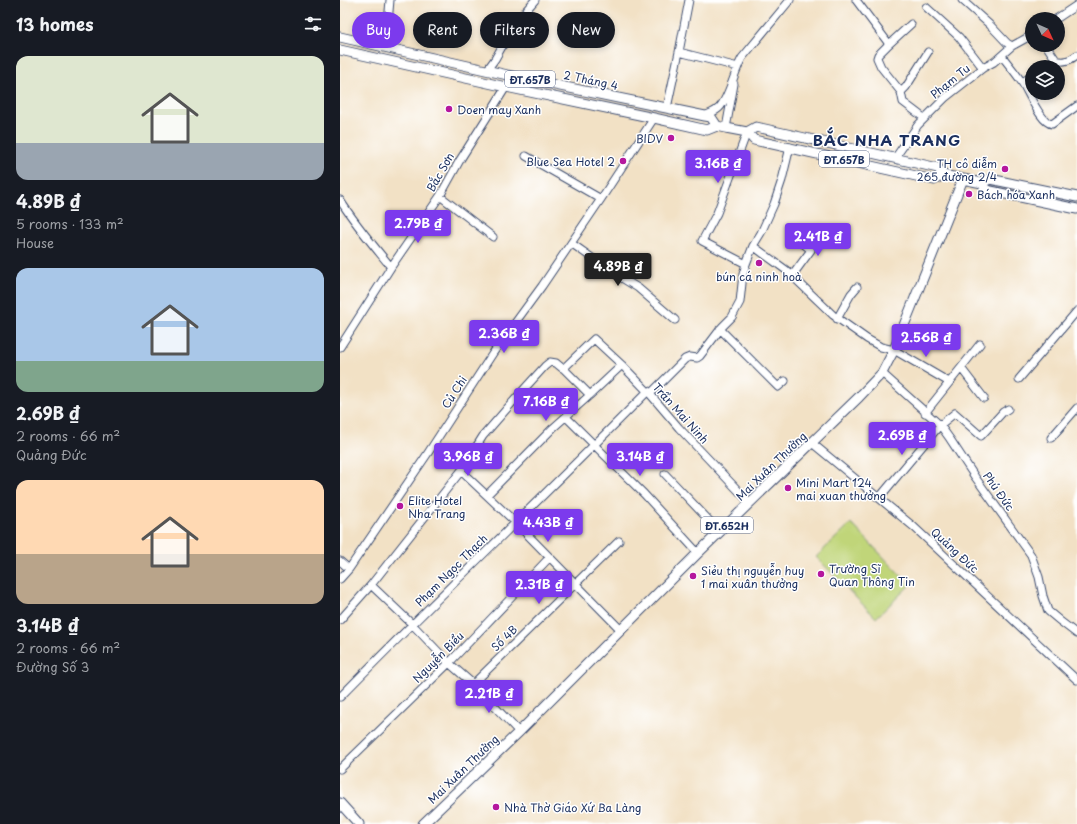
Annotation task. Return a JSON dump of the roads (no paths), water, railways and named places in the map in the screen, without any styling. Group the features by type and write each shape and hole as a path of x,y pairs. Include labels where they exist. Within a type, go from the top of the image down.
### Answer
{"main road":[{"name":"2 Tháng 4","path":"340,37 352,40"},
{"name":"2 Tháng 4","path":"388,48 512,76 711,117 717,126"},
{"name":"2 Tháng 4","path":"340,50 707,130 717,126 747,132 754,140 934,180 943,175 982,183 990,179 1075,195"},
{"path":"506,87 512,76"},
{"name":"2 Tháng 4","path":"747,132 756,127 938,168 943,175"},
{"name":"Mai Xuân Thưởng","path":"423,824 519,732 698,553 882,373 894,350 962,179"},
{"name":"2 Tháng 4","path":"982,183 986,190 1077,210"},
{"path":"340,803 359,824"}],"street":[{"path":"389,12 390,0"},
{"path":"487,70 516,22 535,0"},
{"path":"667,108 689,0"},
{"path":"705,116 715,111 723,103 742,58 790,0"},
{"path":"856,0 889,44"},
{"path":"962,0 990,25 1007,44 1012,46"},
{"path":"1065,13 1077,5"},
{"path":"926,7 959,37 983,68"},
{"path":"911,24 878,55 878,58 881,67 900,92 903,102 924,118"},
{"name":"Phạm Tu","path":"895,158 913,131 924,118 959,86 1002,56 1012,46 1025,39"},
{"path":"679,52 738,66"},
{"path":"900,92 906,87 928,52"},
{"path":"1051,52 1056,60"},
{"path":"1065,61 1077,55"},
{"path":"1002,56 1022,82 1042,116 1050,124 1077,106"},
{"path":"726,128 738,66"},
{"name":"Bắc Sơn","path":"340,347 391,267 440,196 460,160 506,87"},
{"name":"Củ Chi","path":"340,579 349,569 426,456 493,353 542,286 654,118"},
{"path":"746,264 702,241 717,213 747,132"},
{"path":"649,393 685,359 690,357 698,358 720,329 732,317 740,302 743,274 746,264 753,246 764,227 774,204 782,180 790,147"},
{"path":"526,156 601,199"},
{"path":"440,196 493,237"},
{"path":"340,200 363,234 391,267"},
{"path":"792,276 811,250 800,241"},
{"path":"571,243 612,272 638,288 675,320"},
{"path":"753,246 786,270 837,319 881,347 894,350 949,382"},
{"path":"837,319 851,294 857,287"},
{"path":"1019,379 1077,311"},
{"path":"720,329 778,387 785,381"},
{"name":"Trần Mai Ninh","path":"563,368 594,339 649,393 679,428 750,503"},
{"path":"925,413 980,344"},
{"path":"340,620 372,585 461,471 483,436 545,366 550,362 553,362 563,368 590,395"},
{"path":"487,495 541,440 622,365"},
{"path":"961,368 984,398"},
{"name":"Phú Đức","path":"882,373 940,426 950,439 975,477 1031,555 1039,577 1048,611 1077,634"},
{"name":"Phạm Ngọc Thạch","path":"340,697 515,522 649,393"},
{"path":"1051,438 1077,408"},
{"path":"879,498 940,426 955,413 981,436 1003,412 1008,409"},
{"path":"566,417 644,494 698,553"},
{"name":"Quảng Đức","path":"812,443 914,527 1077,680"},
{"path":"461,471 515,522 621,630"},
{"path":"665,474 720,532"},
{"name":"Số 4B","path":"473,684 619,541"},
{"name":"Nguyễn Biểu","path":"340,769 449,663 549,558"},
{"path":"340,561 349,569"},
{"path":"372,585 449,663 473,684 519,732"}],"place":[{"name":"Doen may Xanh","path":"449,109"},
{"name":"BIDV","path":"671,138"},
{"name":"Blue Sea Hotel 2","path":"623,161"},
{"name":"TH cô diễm 265 đường 2/4","path":"1005,169"},
{"name":"Bách hóa Xanh","path":"969,194"},
{"name":"bún cá ninh hoà","path":"759,263"},
{"name":"Mini Mart 124 mai xuan thưởng","path":"788,488"},
{"name":"Elite Hotel Nha Trang","path":"400,506"},
{"name":"Trường Sĩ Quan Thông Tin","path":"821,574"},
{"name":"Siẻu thị nguyễn huy 1 mai xuân thưởng","path":"693,576"},
{"name":"Nhà Thờ Giáo Xứ Ba Làng","path":"496,807"}],"district":[{"name":"BẮC NHA TRANG","path":"887,139"}]}
